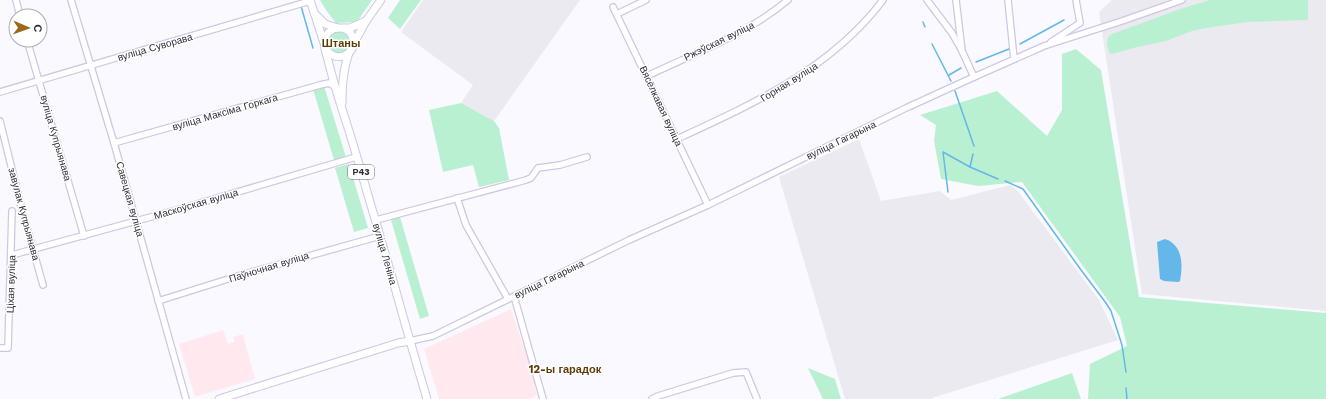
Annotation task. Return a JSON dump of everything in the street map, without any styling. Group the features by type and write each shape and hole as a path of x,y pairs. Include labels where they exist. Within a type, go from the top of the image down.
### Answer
{"main road":[{"name":"вуліца Леніна","path":"310,0 338,87 342,109 376,220 427,399"},
{"path":"353,46 366,21 381,0"},
{"path":"314,13 325,24 341,28 350,33 354,41 353,46"},
{"path":"349,53 340,57 335,57 327,51 324,45 328,32 341,28 350,28 366,21"},
{"name":"Р43","path":"349,53 353,46"},
{"name":"вуліца Леніна","path":"338,87 349,53"},
{"name":"вуліца Гагарына","path":"219,399 376,350 410,341"}],"street":[{"name":"Савецкая вуліца","path":"71,0 114,144 186,399"},
{"name":"вуліца Суворава","path":"0,92 310,0"},
{"path":"617,14 646,0"},
{"name":"Ржэўская вуліца","path":"646,76 746,29 788,0"},
{"name":"Горная вуліца","path":"677,139 751,105 798,77 835,51 874,12 883,0"},
{"path":"927,0 952,33 974,77"},
{"path":"956,0 962,51"},
{"path":"1008,0 1014,59"},
{"path":"1044,46 1080,23 1076,0"},
{"name":"вуліца Гагарына","path":"410,341 433,336 629,240 708,205 906,108 1014,59 1044,46 1182,0"},
{"name":"Вясёлкавая вуліца","path":"613,7 708,205"},
{"name":"вуліца Купрыянава","path":"29,48 84,236"},
{"name":"вуліца Максіма Горкага","path":"114,144 320,84 329,83 338,87"},
{"name":"завулак Купрыянава","path":"0,121 22,210 43,284"},
{"name":"Маскоўская вуліца","path":"12,256 136,222 356,157"},
{"path":"376,220 526,180 531,178 538,168 560,166 587,157"},
{"name":"вуліца Гагарына","path":"458,198 466,225 511,298"},
{"name":"Ціхая вуліца","path":"0,348 8,348 12,256 12,211"},
{"name":"Паўночная вуліца","path":"158,302 241,275 380,236"},
{"path":"511,298 543,399"},
{"path":"652,399 733,373 746,372 756,399"}],"shaded area":[{"path":"423,0 580,0 494,121 461,103 473,85 401,32"},
{"path":"1112,0 1326,0 1326,311 1142,294 1099,12"},
{"path":"859,139 881,201 940,191 951,200 1010,185 1017,190 1099,300 1118,340 929,399 845,399 779,177"},
{"path":"511,309 536,383 534,384 537,396 529,399 439,399 424,349"},
{"path":"223,330 228,344 235,342 233,337 243,334 255,379 195,397 179,344"}],"green space":[{"path":"320,0 372,0 357,22 336,23"},
{"path":"400,0 421,0 400,29 388,18"},
{"path":"1210,0 1308,0 1308,19 1247,22 1206,28 1192,31 1166,41 1112,54 1109,53 1107,44 1108,37 1112,34 1180,9"},
{"path":"339,32 347,35 350,43 347,51 339,54 331,51 328,43 331,35"},
{"path":"1076,49 1101,70 1139,297 1326,313 1326,399 1088,399 1090,364 1127,346 1120,317 1022,182 978,186 941,179 934,141 936,125 920,115 997,91 1047,136 1062,110 1062,54"},
{"path":"324,86 346,157 334,160 313,89"},
{"path":"461,103 494,121 499,128 509,180 479,187 473,165 443,172 429,110"},
{"path":"349,164 368,228 354,232 335,168"},
{"path":"400,217 429,316 420,319 391,220"},
{"path":"808,368 835,379 841,399 823,399"},
{"path":"1072,373 1081,399 998,399"}],"water":[{"path":"1165,239 1175,246 1180,256 1181,275 1180,281 1178,282 1164,281 1160,279 1157,242"}],"waterway":[{"path":"301,6 313,48"},
{"path":"1020,44 1064,20"},
{"path":"923,22 925,27"},
{"path":"932,44 951,81"},
{"path":"976,62 1009,49"},
{"path":"949,75 961,68"},
{"path":"955,91 974,146"},
{"path":"948,192 943,152 970,167 973,154"},
{"path":"970,167 998,179"},
{"path":"1005,181 1023,189 1106,303 1111,311 1122,345 1126,372"},
{"path":"1126,388 1127,399"}],"district":[{"name":"Штаны","path":"341,43"},
{"name":"12-ы гарадок","path":"565,369"}]}
